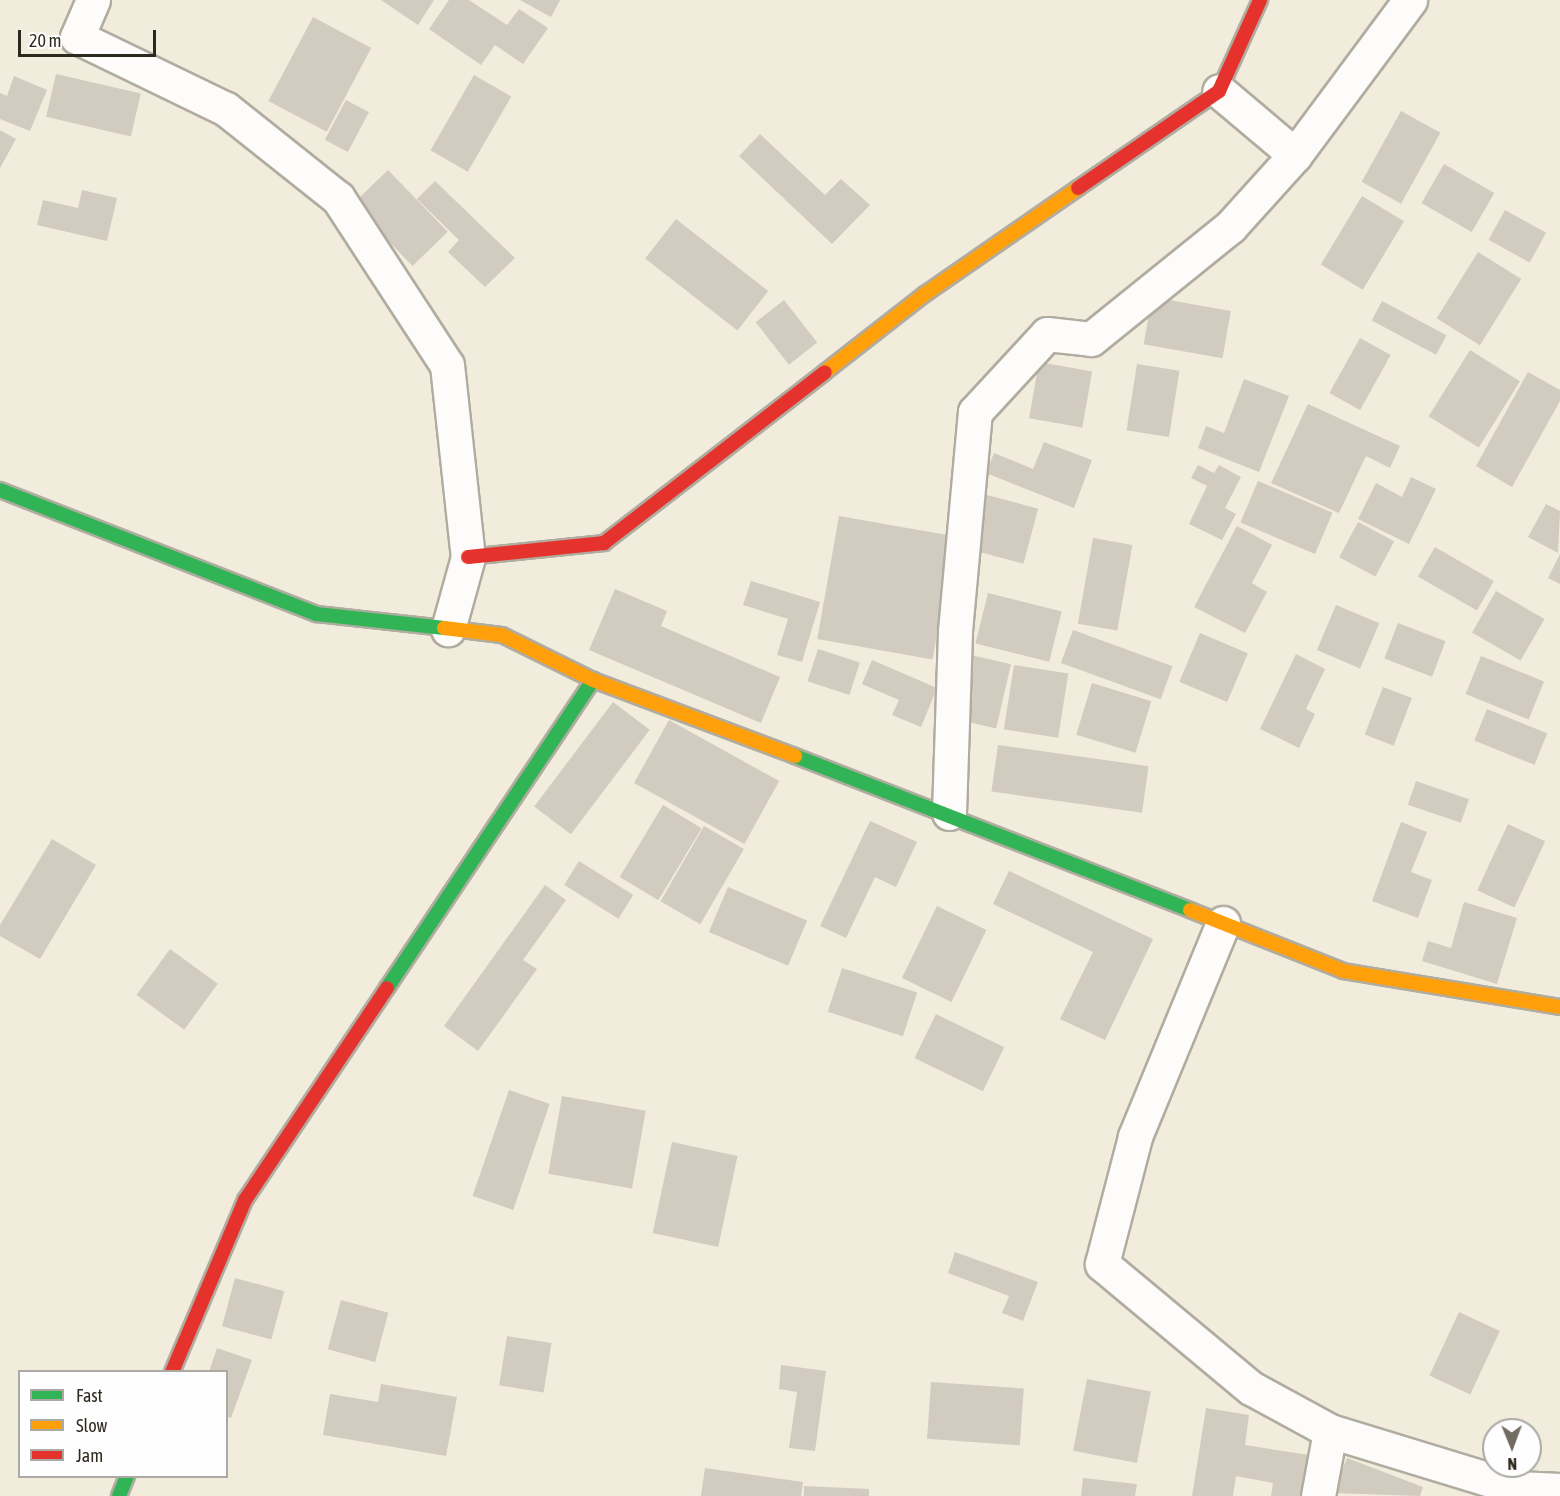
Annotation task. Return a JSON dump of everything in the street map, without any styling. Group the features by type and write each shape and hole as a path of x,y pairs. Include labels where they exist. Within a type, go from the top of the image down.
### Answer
{"street":[{"path":"93,0 77,37 226,110 338,198 447,365 468,557 448,629"},
{"path":"468,557 604,543 925,294 1219,91 1260,0"},
{"path":"949,813 955,631 975,412 1047,334 1091,339 1230,227 1295,155 1410,0"},
{"path":"1219,91 1295,155"},
{"path":"0,490 317,614 502,635 593,680 949,813 1344,971 1560,1007"},
{"path":"172,1370 245,1200 593,680"},
{"path":"1223,923 1135,1137 1102,1264 1251,1388 1330,1431 1517,1488 1560,1490"},
{"path":"1318,1496 1330,1431"},
{"path":"119,1496 126,1478"}],"building":[{"path":"381,0 434,0 418,25"},
{"path":"449,0 469,0 507,25 519,9 548,28 523,64 495,45 481,65 429,29"},
{"path":"520,0 560,0 551,17"},
{"path":"313,17 371,48 327,132 268,101"},
{"path":"56,74 141,94 131,136 46,117"},
{"path":"474,75 511,96 468,172 430,150"},
{"path":"14,76 47,90 30,131 0,119 0,93 7,96"},
{"path":"346,100 369,112 348,152 325,140"},
{"path":"1401,111 1440,133 1401,204 1362,182"},
{"path":"0,130 16,139 0,168"},
{"path":"760,134 825,195 841,179 870,205 832,244 739,156"},
{"path":"1444,164 1494,193 1472,232 1422,203"},
{"path":"388,170 448,232 412,266 353,204"},
{"path":"435,181 515,258 485,287 448,252 459,240 417,199"},
{"path":"82,190 117,198 107,241 37,225 43,200 78,208"},
{"path":"1362,196 1404,221 1363,290 1321,265"},
{"path":"1505,210 1546,233 1530,263 1489,240"},
{"path":"676,219 768,291 737,330 645,258"},
{"path":"1478,252 1521,279 1480,345 1437,318"},
{"path":"1152,297 1231,311 1222,358 1144,344"},
{"path":"784,300 817,343 789,365 756,322"},
{"path":"1382,301 1446,335 1436,355 1372,320"},
{"path":"1360,338 1391,355 1360,410 1329,393"},
{"path":"1470,350 1520,381 1479,447 1429,416"},
{"path":"1039,362 1092,371 1082,428 1029,418"},
{"path":"1137,364 1179,371 1169,437 1127,430"},
{"path":"1528,372 1560,390 1560,401 1512,487 1476,466"},
{"path":"1244,379 1289,396 1259,472 1198,448 1206,426 1224,433"},
{"path":"1308,404 1400,446 1390,468 1366,456 1339,513 1271,483"},
{"path":"1044,442 1092,460 1074,508 986,473 994,453 1033,469"},
{"path":"1198,465 1214,473 1219,465 1241,477 1225,508 1236,514 1222,540 1189,524 1207,486 1191,478"},
{"path":"1411,477 1436,489 1409,544 1358,519 1376,483 1402,497"},
{"path":"1258,481 1333,513 1315,554 1240,522"},
{"path":"987,495 1038,509 1023,564 972,550"},
{"path":"1546,504 1560,511 1558,553 1528,537"},
{"path":"839,516 954,536 933,659 817,639"},
{"path":"1358,522 1394,541 1375,577 1339,557"},
{"path":"1237,526 1272,545 1252,583 1267,592 1245,633 1194,607"},
{"path":"1093,538 1132,545 1117,631 1078,624"},
{"path":"1435,547 1494,581 1477,610 1418,576"},
{"path":"1560,554 1560,584 1548,578"},
{"path":"751,581 820,602 802,662 777,655 788,619 743,605"},
{"path":"615,589 667,611 661,626 780,677 761,723 589,650"},
{"path":"1496,591 1544,619 1520,661 1472,633"},
{"path":"988,593 1062,611 1049,662 975,643"},
{"path":"1336,605 1379,623 1360,668 1317,650"},
{"path":"1398,623 1446,641 1432,677 1384,658"},
{"path":"1073,630 1173,666 1161,699 1061,663"},
{"path":"1200,633 1248,653 1227,702 1179,682"},
{"path":"818,649 860,663 849,695 807,681"},
{"path":"1296,654 1325,669 1306,709 1315,714 1299,748 1260,729"},
{"path":"971,655 1011,664 996,729 956,719"},
{"path":"1481,656 1544,681 1529,719 1466,694"},
{"path":"872,660 937,688 921,727 892,715 899,700 862,684"},
{"path":"1014,665 1068,674 1058,738 1004,729"},
{"path":"1092,683 1151,701 1136,753 1076,735"},
{"path":"1383,687 1412,698 1394,746 1365,735"},
{"path":"613,702 650,730 571,834 534,807"},
{"path":"1487,709 1547,733 1535,765 1474,741"},
{"path":"669,720 779,781 744,844 634,783"},
{"path":"998,745 1149,766 1142,813 991,792"},
{"path":"1416,781 1469,799 1461,823 1408,805"},
{"path":"663,805 702,828 658,900 620,877"},
{"path":"870,821 917,842 896,887 875,877 846,938 820,926"},
{"path":"1401,822 1427,832 1411,872 1432,880 1418,918 1372,901"},
{"path":"1508,824 1545,841 1514,907 1477,890"},
{"path":"704,826 744,849 700,924 660,901"},
{"path":"52,839 96,865 40,959 0,936 0,925"},
{"path":"579,861 633,895 618,919 564,885"},
{"path":"1009,871 1153,939 1105,1040 1060,1019 1093,952 993,904"},
{"path":"545,885 566,900 523,960 537,969 478,1051 444,1026"},
{"path":"728,887 807,921 788,966 709,932"},
{"path":"1464,902 1517,918 1497,984 1422,961 1428,941 1451,948"},
{"path":"937,906 986,930 951,1002 902,978"},
{"path":"170,949 218,984 184,1030 136,995"},
{"path":"842,968 917,992 903,1036 828,1012"},
{"path":"936,1014 1004,1047 983,1091 915,1058"},
{"path":"509,1090 550,1104 513,1210 473,1196"},
{"path":"562,1096 646,1111 632,1189 548,1174"},
{"path":"672,1142 738,1156 718,1247 653,1233"},
{"path":"955,1252 1038,1282 1023,1321 1002,1313 1009,1296 948,1273"},
{"path":"235,1278 284,1291 271,1339 222,1326"},
{"path":"341,1300 388,1313 375,1362 328,1349"},
{"path":"1459,1312 1500,1331 1470,1394 1429,1375"},
{"path":"507,1336 551,1343 544,1392 499,1385"},
{"path":"217,1348 252,1360 231,1418 228,1417 228,1370 210,1370"},
{"path":"781,1365 826,1371 815,1451 789,1448 797,1392 779,1389"},
{"path":"1087,1379 1151,1391 1137,1463 1073,1451"},
{"path":"931,1382 1024,1388 1020,1445 927,1439"},
{"path":"381,1384 457,1397 446,1456 323,1435 330,1394 378,1402"},
{"path":"1206,1408 1249,1415 1245,1445 1309,1455 1303,1496 1271,1496 1273,1483 1236,1476 1233,1496 1192,1496"},
{"path":"1347,1458 1423,1487 1420,1496 1333,1493"},
{"path":"705,1468 803,1482 801,1496 701,1496"},
{"path":"1083,1478 1137,1484 1135,1496 1081,1496"},
{"path":"804,1486 869,1489 869,1496 804,1496"}],"traffic: fast":[{"path":"0,490 317,614 444,628"},
{"path":"387,988 593,680"},
{"path":"795,756 1190,910"},
{"path":"119,1496 126,1478"}],"traffic: slow":[{"path":"825,372 925,294 1078,188"},
{"path":"444,628 502,635 593,680 795,756"},
{"path":"1190,910 1343,971 1560,1007"}],"traffic: jam":[{"path":"1078,188 1219,91 1260,0"},
{"path":"468,557 604,543 825,372"},
{"path":"173,1370 245,1200 387,988"}]}
